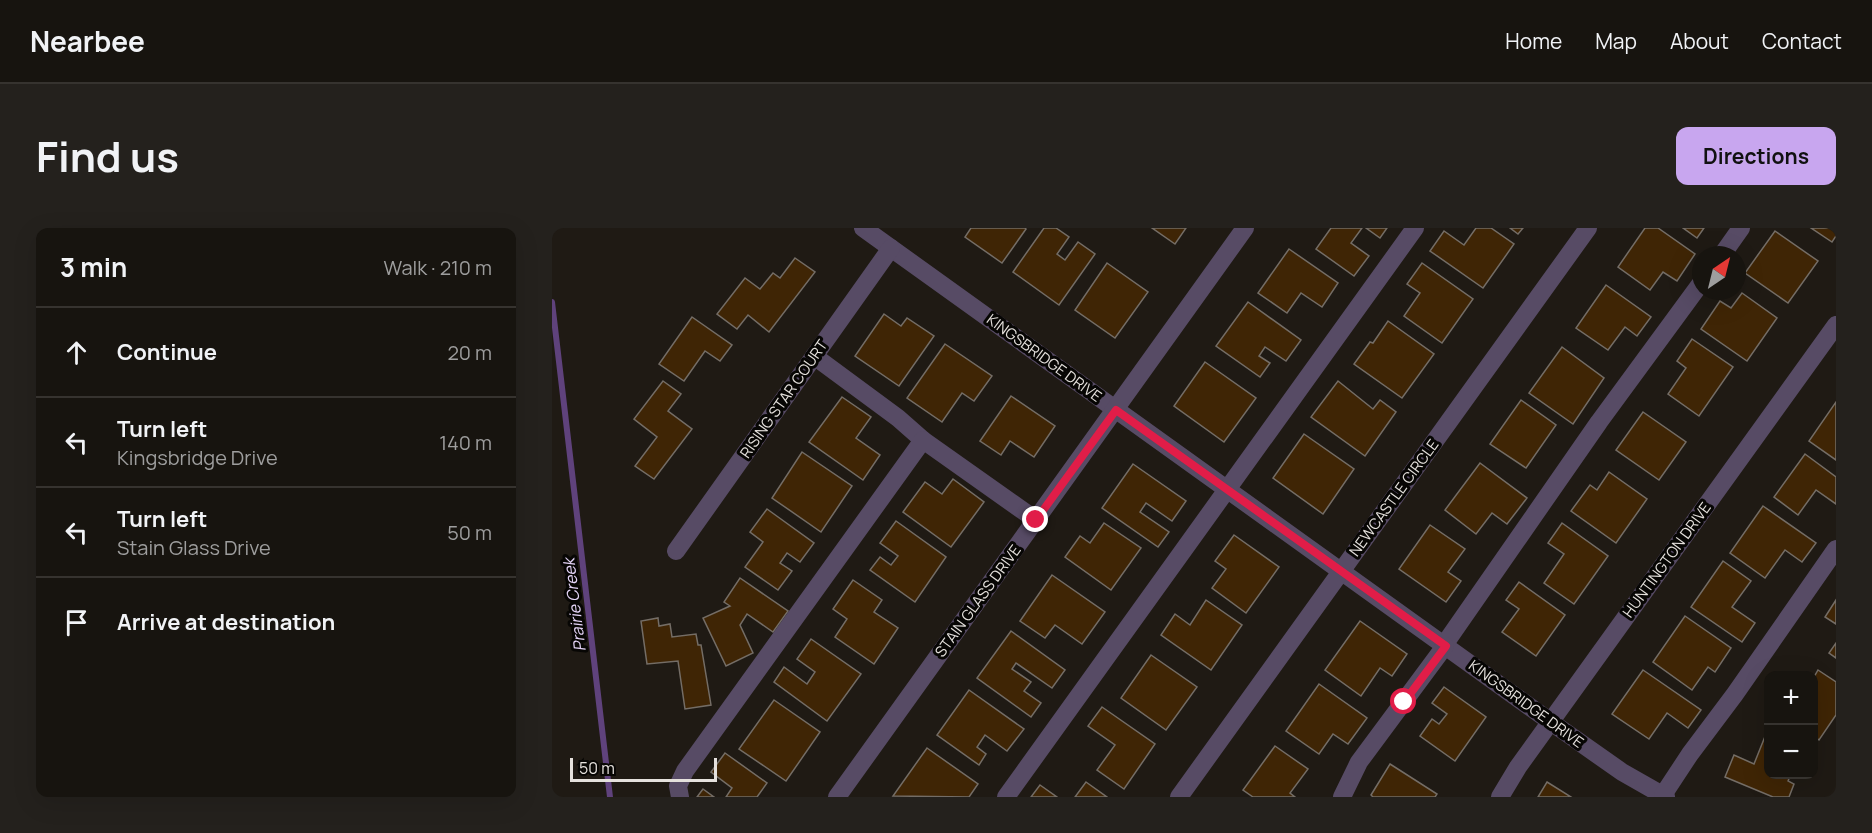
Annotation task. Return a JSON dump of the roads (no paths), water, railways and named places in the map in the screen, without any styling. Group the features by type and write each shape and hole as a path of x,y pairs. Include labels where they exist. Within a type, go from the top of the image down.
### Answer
{"street":[{"name":"KINGSBRIDGE DRIVE","path":"863,228 1551,722 1622,772 1664,796"},
{"name":"STAIN GLASS DRIVE","path":"837,797 1245,228"},
{"path":"1006,797 1229,490 1415,228"},
{"name":"NEWCASTLE CIRCLE","path":"1179,797 1588,228"},
{"path":"1728,246 1741,228"},
{"name":"RISING STAR COURT","path":"676,551 891,248"},
{"path":"1342,797 1359,762 1445,645 1587,440 1692,295"},
{"name":"HUNTINGTON DRIVE","path":"1500,797 1518,767 1836,325"},
{"path":"814,356 898,418 923,440 1036,520"},
{"path":"680,797 678,786 685,771 923,440"},
{"path":"1664,796 1689,754 1735,694 1836,549"}],"waterway":[{"name":"Prairie Creek","path":"552,302 610,797"}]}
